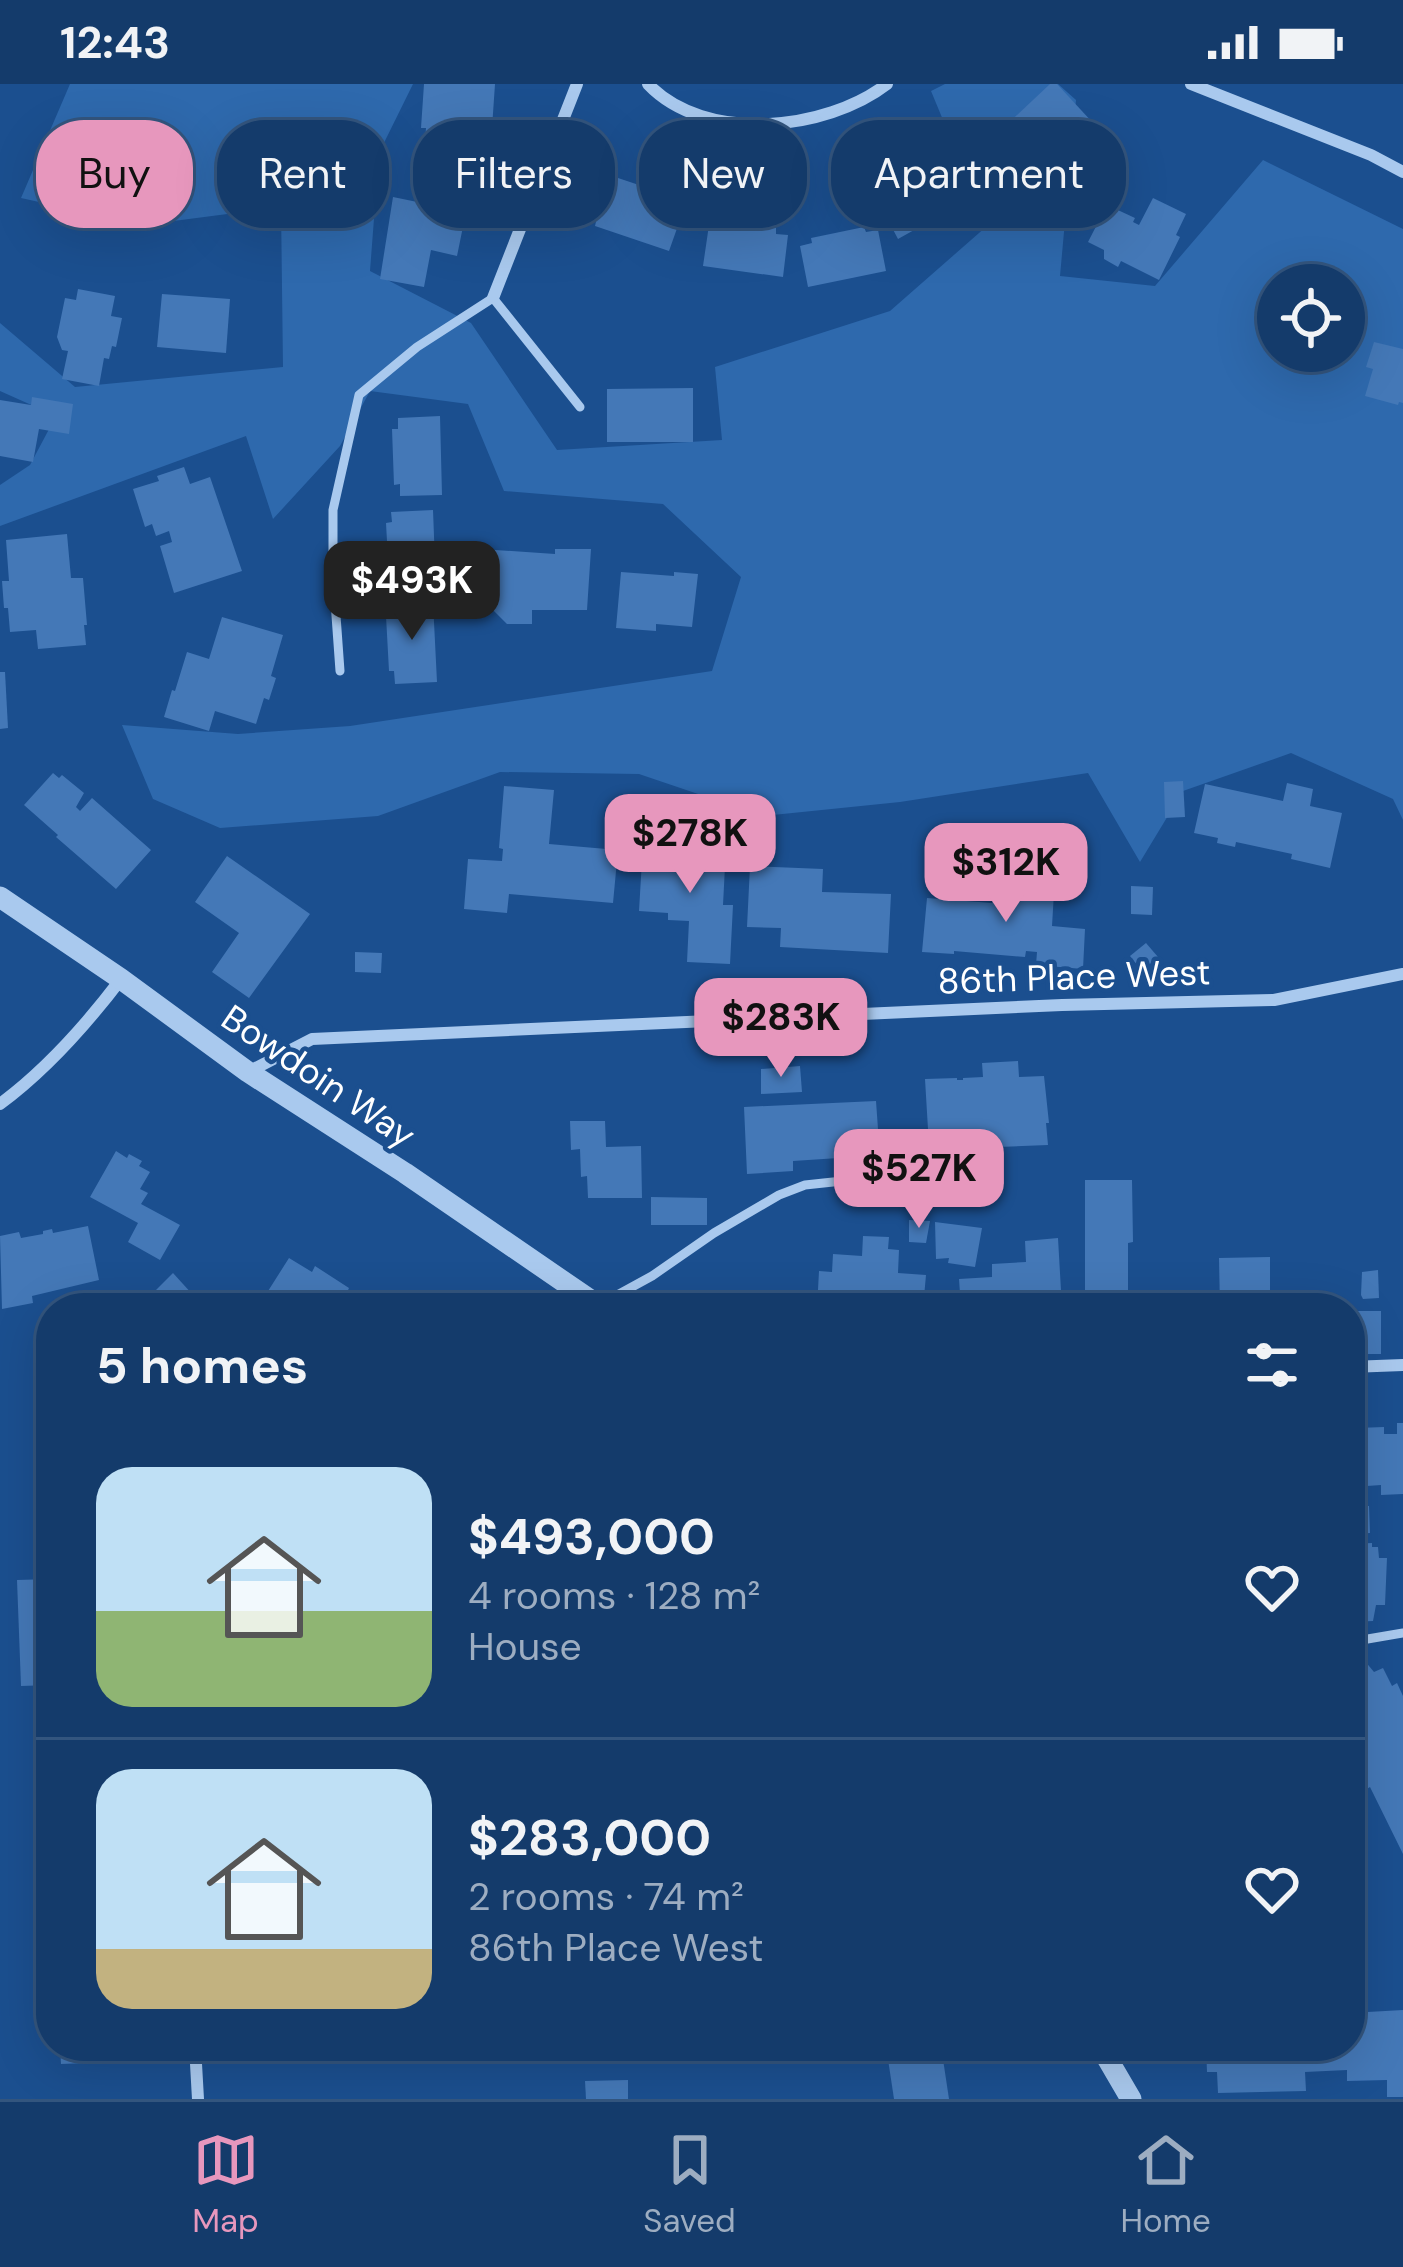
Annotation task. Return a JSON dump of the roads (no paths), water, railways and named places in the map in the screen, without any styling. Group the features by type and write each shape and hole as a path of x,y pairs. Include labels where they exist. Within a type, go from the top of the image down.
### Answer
{"street":[{"path":"493,298 578,84"},
{"path":"647,84 710,119 760,125 828,112 870,97 887,84"},
{"path":"1191,84 1372,154 1403,172"},
{"name":"Bowdoin Way","path":"0,898 248,1072 580,1293"},
{"name":"86th Place West","path":"248,1072 312,1040 1039,1006 1274,1000 1403,974"},
{"path":"0,1104 25,1086 121,980"},
{"path":"1365,1366 1403,1365"},
{"path":"196,2061 198,2099"},
{"path":"1108,2061 1130,2099"}],"lane":[{"path":"340,671 333,510 358,395 417,347 493,298 580,407"},
{"path":"624,1293 779,1195 805,1185 889,1176"},
{"path":"1365,1639 1403,1633"}]}
